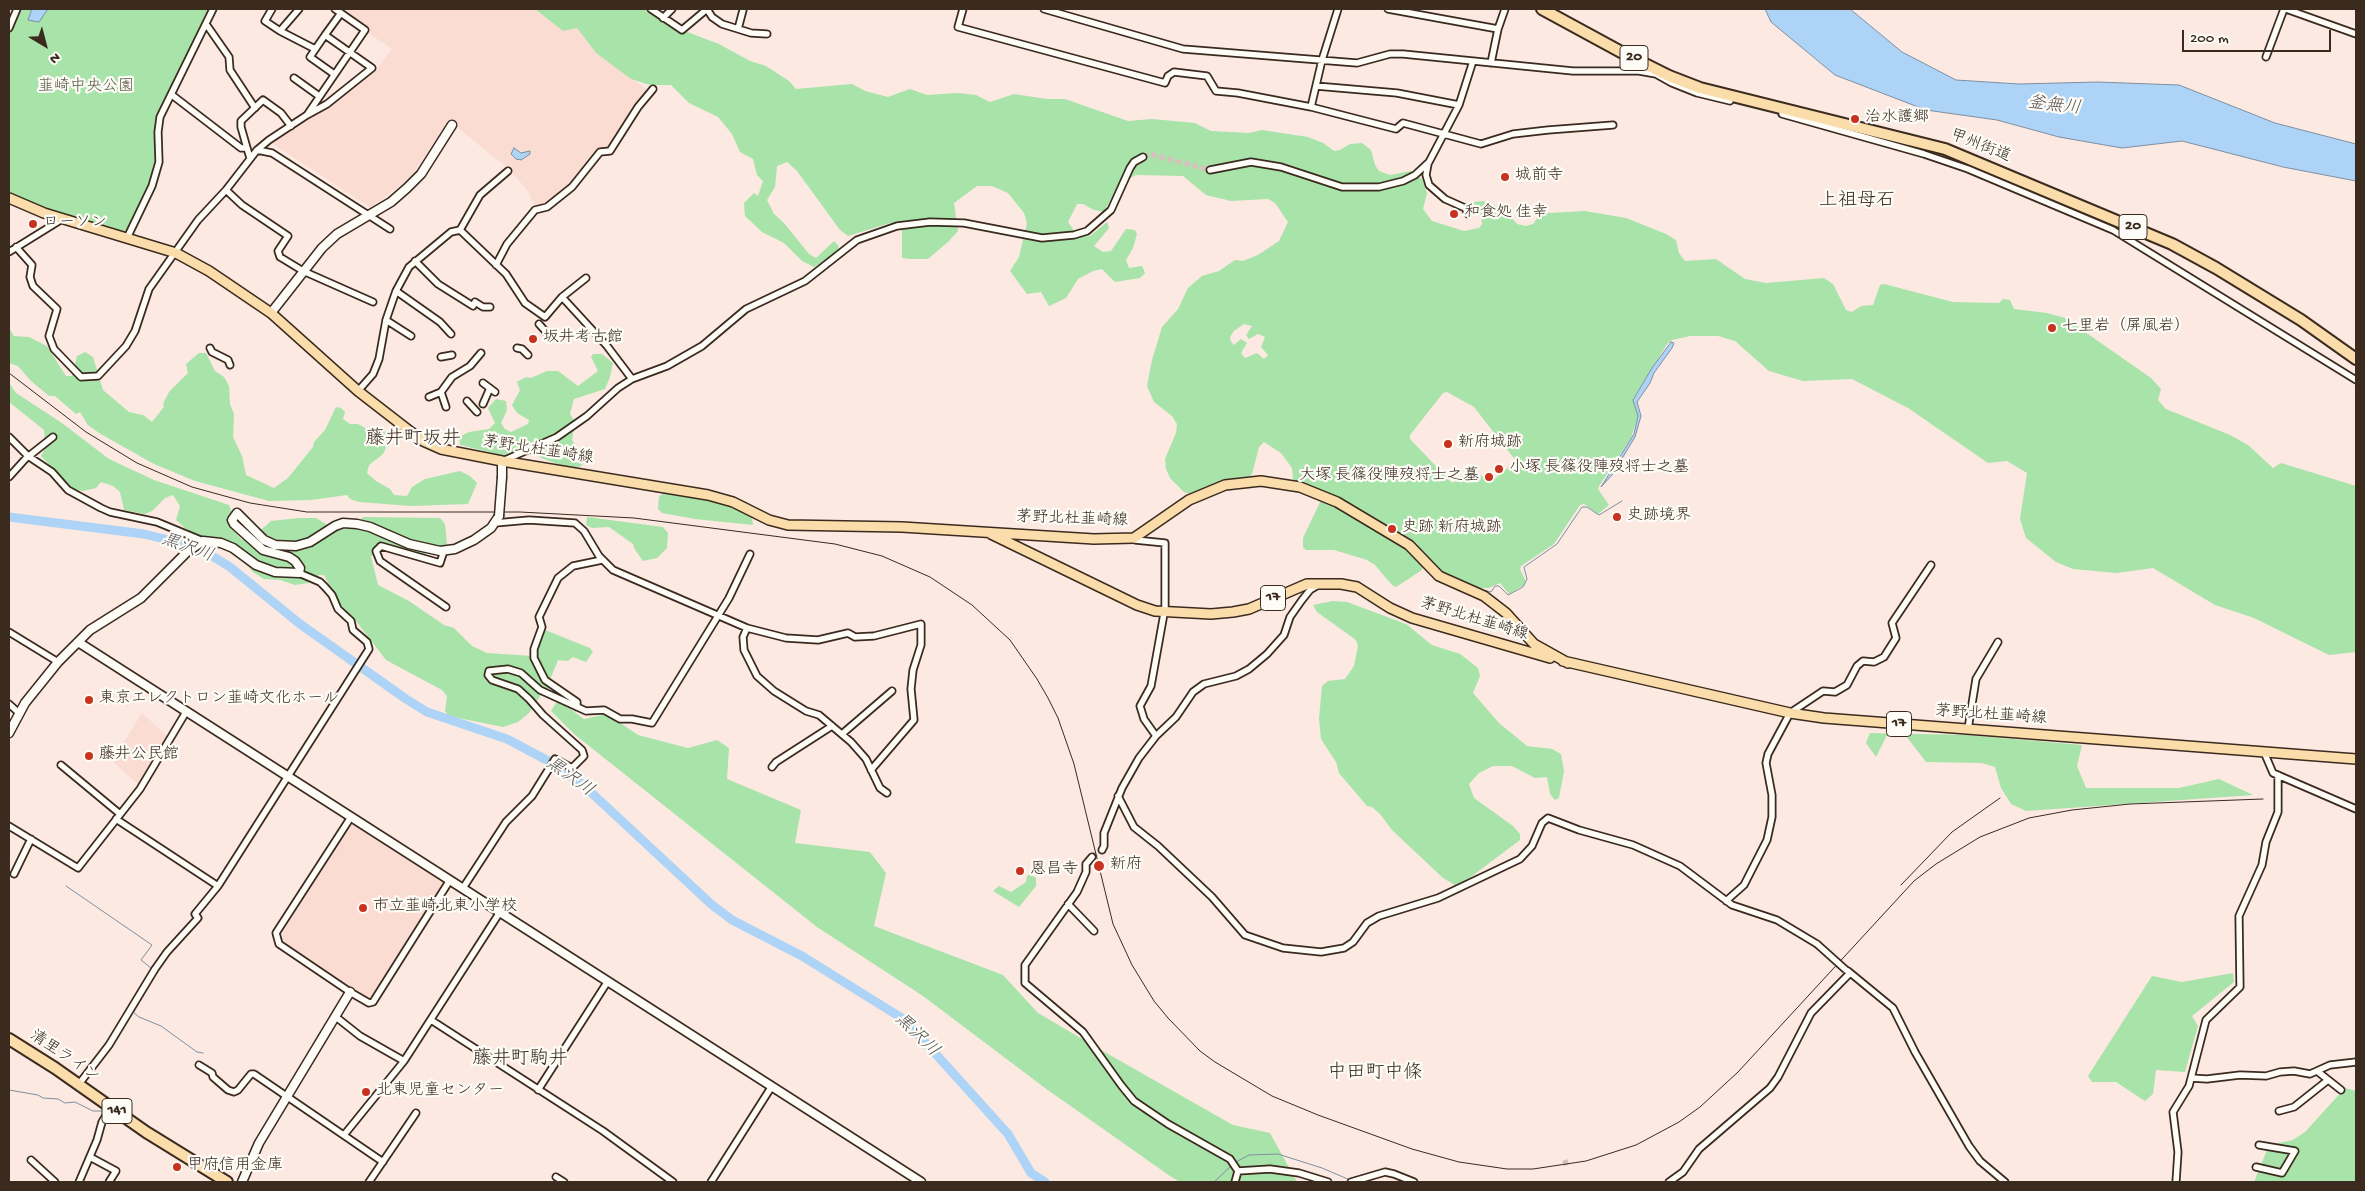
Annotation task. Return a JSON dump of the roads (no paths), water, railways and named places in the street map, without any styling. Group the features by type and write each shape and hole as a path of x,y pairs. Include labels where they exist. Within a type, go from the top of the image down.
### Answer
{"highway":[{"name":"甲州街道","path":"1542,9 1670,76 1700,88 1945,149 2172,244 2216,268 2301,320 2356,359"},
{"name":"清里ライン","path":"9,1038 227,1182"}],"main road":[{"name":"茅野北杜韮崎線","path":"9,198 27,207 60,218 176,253 209,271 271,313 358,391 431,445 502,462 708,494 733,502 769,520 788,525 981,531 1094,539 1134,538 1189,500 1211,489 1248,481 1300,487 1337,502 1409,545 1439,576 1484,596 1506,613 1534,644 1568,663"},
{"name":"茅野北杜韮崎線","path":"981,531 998,537 1137,606 1164,612 1233,612 1249,609 1307,584 1324,582 1357,587 1390,608 1412,618 1568,663 1790,713 1824,718 2356,759"}],"street":[{"path":"9,28 16,9"},
{"path":"127,238 152,186 159,162 158,132 160,118 213,9"},
{"path":"272,9 265,21 280,31 316,49"},
{"path":"280,31 299,9"},
{"path":"307,115 365,30 335,9"},
{"path":"651,9 682,30 707,9 712,17 722,24 751,33 766,34"},
{"path":"663,18 672,9"},
{"path":"963,9 958,26 1165,82 1168,76 1174,72 1207,76 1216,91 1238,93 1311,107 1396,129 1403,124 1481,144 1522,133 1613,126"},
{"path":"1044,9 1183,49 1357,63 1390,54 1402,54 1574,71 1640,71 1656,74 1697,93 1730,101 1731,96"},
{"path":"1311,107 1322,60 1338,9"},
{"path":"1388,9 1498,29"},
{"path":"1491,63 1498,29 1505,9"},
{"path":"2266,57 2285,9 2356,34"},
{"path":"738,29 744,10"},
{"path":"334,74 310,57 341,13"},
{"path":"206,24 229,58 230,70 255,108"},
{"path":"16,247 32,265 30,277 33,286 57,309 49,336 54,349 81,377 98,376 104,372 126,346 135,331 149,289 198,220 226,190 257,150 307,115 327,104 372,68 325,35"},
{"path":"1468,214 1465,208 1445,199 1429,185 1426,175 1429,162 1442,134 1459,105 1473,60"},
{"path":"294,78 319,96"},
{"path":"1316,86 1397,93 1459,105"},
{"path":"496,264 507,244 535,210 547,207 572,187 600,152 610,151 638,107 653,89"},
{"path":"172,95 241,148 247,148"},
{"path":"250,158 241,121 263,100 281,112 291,126"},
{"path":"1783,108 1782,114 1924,154 1968,169 2113,230 2356,380"},
{"path":"271,313 303,270 337,234 391,202 421,174 452,125"},
{"path":"257,150 272,152 390,229"},
{"path":"298,573 300,568 295,561 263,550 234,524 232,520 234,515 237,512 240,514 264,540 275,545 296,546 310,542 343,523 370,527 409,544 444,551 456,549 474,540 491,528 497,519 502,462 557,437 587,416 618,388 632,379 667,366 702,346 746,310 805,281 857,240 875,232 897,226 938,222 964,223 1042,238 1074,235 1087,231 1111,210 1130,168 1138,158 1143,157"},
{"path":"1210,170 1251,162 1282,167 1320,181 1353,188 1379,187 1403,181 1415,175 1429,162"},
{"path":"358,391 373,374 379,359 386,320 396,291 408,267 451,232 460,230 480,195 508,171"},
{"path":"226,190 242,205 288,236 278,251 278,255 303,270 373,302"},
{"path":"9,252 59,221 60,218"},
{"path":"460,230 506,274 525,303 545,317 562,297 586,278"},
{"path":"415,261 438,284 474,304 490,307"},
{"path":"396,291 440,322 451,334"},
{"path":"562,297 606,346 632,379"},
{"path":"386,320 411,336"},
{"path":"539,324 548,334"},
{"path":"210,348 212,352 228,360 230,365"},
{"path":"517,348 522,349 528,355"},
{"path":"429,397 441,392 452,377 470,366 481,353"},
{"path":"441,356 452,355"},
{"path":"482,404 492,390 483,383"},
{"path":"441,392 446,407"},
{"path":"466,401 477,412"},
{"path":"9,437 28,456 52,472 68,490 101,508 110,512 157,522 197,545 222,543 233,548 256,565 275,572 298,573 320,582 332,595 338,609 351,621 356,633 369,645 369,649 218,886 195,914 198,918 167,952 108,1045 78,1084"},
{"path":"9,477 28,456 53,438"},
{"path":"497,519 575,523 584,531 602,560 613,570 624,576 747,628 786,638 805,640 848,633 855,637 874,636 921,624 921,645 913,670 911,689 914,720 871,770"},
{"path":"1134,538 1135,540 1165,543 1164,612 1151,686 1140,706 1144,719 1156,736"},
{"path":"9,733 19,713 40,682 78,642 105,620 141,598 197,545"},
{"path":"444,551 440,562 381,546 376,551 380,561 446,607"},
{"path":"463,888 506,822 532,796 555,759 572,768 582,758 584,753 543,716 524,694 518,689 492,680 488,675 489,671 508,669 521,673 540,690 586,711 604,710 620,719 652,723 734,590 750,554"},
{"path":"577,707 577,702 546,680 534,658 534,649 542,627 539,617 558,578 573,566 602,560"},
{"path":"1726,901 1744,885 1767,840 1772,816 1772,796 1766,763 1768,754 1790,713 1823,691 1835,692 1847,685 1857,666 1863,660 1874,662 1884,657 1896,638 1892,624 1931,565"},
{"path":"1102,850 1105,842 1104,833 1118,796 1139,758 1156,736 1176,717 1193,692 1209,682 1236,676 1250,669 1267,654 1284,635 1290,617 1302,600 1310,590 1324,582"},
{"path":"747,628 743,637 744,650 757,676 774,692 806,711 819,715 842,734 860,752 880,788 887,793"},
{"path":"9,632 58,662"},
{"path":"78,642 921,1182"},
{"path":"1968,729 1976,679 1998,642"},
{"path":"842,734 892,691"},
{"path":"9,704 19,713"},
{"path":"9,826 78,868 145,782 186,712"},
{"path":"772,767 776,762 832,726"},
{"path":"2264,752 2270,768 2278,775 2356,809"},
{"path":"61,765 118,816 218,886"},
{"path":"2176,1182 2178,1152 2173,1112 2191,1078 2206,1020 2240,987 2239,916 2262,865 2266,842 2278,812 2278,775"},
{"path":"1118,796 1134,827 1158,846 1212,897 1244,935 1283,948 1321,952 1344,948 1353,942 1367,923 1379,916 1438,898 1520,859 1536,839 1542,823 1548,818 1579,830 1633,845 1680,866 1726,901 1742,909 1790,926 1817,944 1893,1008 1915,1052 1969,1146 1980,1161 2005,1182"},
{"path":"351,817 276,933 279,944 350,992 369,1003 373,1002 450,880"},
{"path":"14,874 31,839"},
{"path":"1092,857 1086,864 1086,872 1080,887 1025,965 1025,983 1083,1032 1116,1079 1134,1100 1168,1124 1230,1159 1238,1171 1235,1182"},
{"path":"1068,904 1094,931"},
{"path":"344,1134 404,1061 500,912"},
{"path":"1669,1182 1683,1172 1699,1149 1770,1088 1778,1077 1811,1013 1848,972"},
{"path":"538,1090 608,981"},
{"path":"242,1182 260,1143 350,992"},
{"path":"336,1017 360,1036 404,1061"},
{"path":"431,1020 603,1131 673,1182"},
{"path":"2191,1078 2207,1080 2240,1075 2266,1076 2280,1072 2310,1074 2330,1065 2356,1062"},
{"path":"199,1064 212,1073 213,1077 228,1090 234,1092 238,1090 251,1074 288,1096 383,1162"},
{"path":"2317,1071 2341,1090"},
{"path":"2279,1110 2294,1107 2328,1080"},
{"path":"711,1182 772,1086"},
{"path":"79,1182 102,1122 111,1107"},
{"path":"369,1182 416,1113"},
{"path":"2256,1167 2282,1173 2295,1151 2259,1145"},
{"path":"90,1157 116,1171 109,1182"},
{"path":"31,1160 55,1182"},
{"path":"1238,1171 1270,1169 1299,1173 1328,1182"},
{"path":"1351,1182 1385,1172 1414,1182"},
{"path":"556,1177 564,1182"}],"water":[{"path":"32,9 48,9 39,22 28,20"},
{"name":"釜無川","path":"1765,9 1850,9 1902,52 1956,80 2019,84 2097,82 2179,85 2275,123 2356,144 2356,181 2283,167 2182,141 2122,148 2059,137 1997,120 1926,110 1835,75 1771,22"},
{"path":"514,148 521,153 530,151 530,154 521,160 516,159 511,154"},
{"path":"1671,342 1674,343 1672,348 1654,373 1650,383 1637,402 1641,416 1635,437 1612,475 1601,487 1634,434 1638,416 1633,400 1652,368"}],"waterway":[{"path":"1479,589 1491,592 1495,586 1499,586 1508,595 1523,587 1527,579 1524,567 1557,544 1582,507 1587,507 1599,515 1622,501"},
{"name":"黒沢川","path":"9,517 144,534 185,544 209,554 230,567 300,624 427,712 507,739 554,764 582,784 711,904 732,920 802,956 905,1020 1008,1134 1031,1173 1045,1182"},
{"path":"66,886 152,945 141,960 151,968"},
{"path":"141,986 148,975"},
{"path":"140,999 146,990"},
{"path":"132,1011 139,1017 161,1026 197,1052 203,1053"},
{"path":"9,1090 38,1095 43,1098 58,1099 65,1103 75,1102 93,1111 107,1111"},
{"path":"1234,1163 1249,1155 1278,1154 1322,1168 1350,1180"},
{"path":"1214,1182 1231,1166"}],"tunnel":[{"path":"1143,157 1153,155 1210,170"},
{"path":"1092,857 1102,850"},
{"path":"1565,1160 1567,1168"}],"railway":[{"path":"9,373 86,432 137,463 192,487 250,503 307,512 520,512 634,518 835,544 882,556 930,577 972,605 1010,640 1048,698 1058,718 1074,764 1113,924 1132,965 1154,1001 1168,1018 1200,1051 1272,1096 1412,1149 1459,1162 1507,1169 1533,1169 1586,1161 1636,1145 1679,1122 1700,1107 1738,1072 1914,881 1936,864 1980,837 2029,818 2072,810 2130,804 2263,799"},
{"path":"1901,885 1952,832 2000,798"}],"place":[{"name":"治水護郷","path":"1855,119"},
{"name":"城前寺","path":"1505,177"},
{"name":"和食処 佳幸","path":"1454,214"},
{"name":"ローソン","path":"33,224"},
{"name":"七里岩（屏風岩）","path":"2052,328"},
{"name":"坂井考古館","path":"533,339"},
{"name":"新府城跡","path":"1448,444"},
{"name":"小塚 長篠役陣歿将士之墓","path":"1499,469"},
{"name":"大塚 長篠役陣歿将士之墓","path":"1489,477"},
{"name":"史跡境界","path":"1617,517"},
{"name":"史跡 新府城跡","path":"1392,529"},
{"name":"東京エレクトロン韮崎文化ホール","path":"89,700"},
{"name":"藤井公民館","path":"89,756"},
{"name":"新府","path":"1099,866"},
{"name":"恩昌寺","path":"1020,871"},
{"name":"市立韮崎北東小学校","path":"363,908"},
{"name":"北東児童センター","path":"366,1092"},
{"name":"甲府信用金庫","path":"177,1167"}],"district":[{"name":"上祖母石","path":"1857,202"},
{"name":"藤井町坂井","path":"413,440"},
{"name":"藤井町駒井","path":"520,1060"},
{"name":"中田町中條","path":"1375,1074"}],"park label":[{"name":"韮崎中央公園","path":"86,88"}]}
